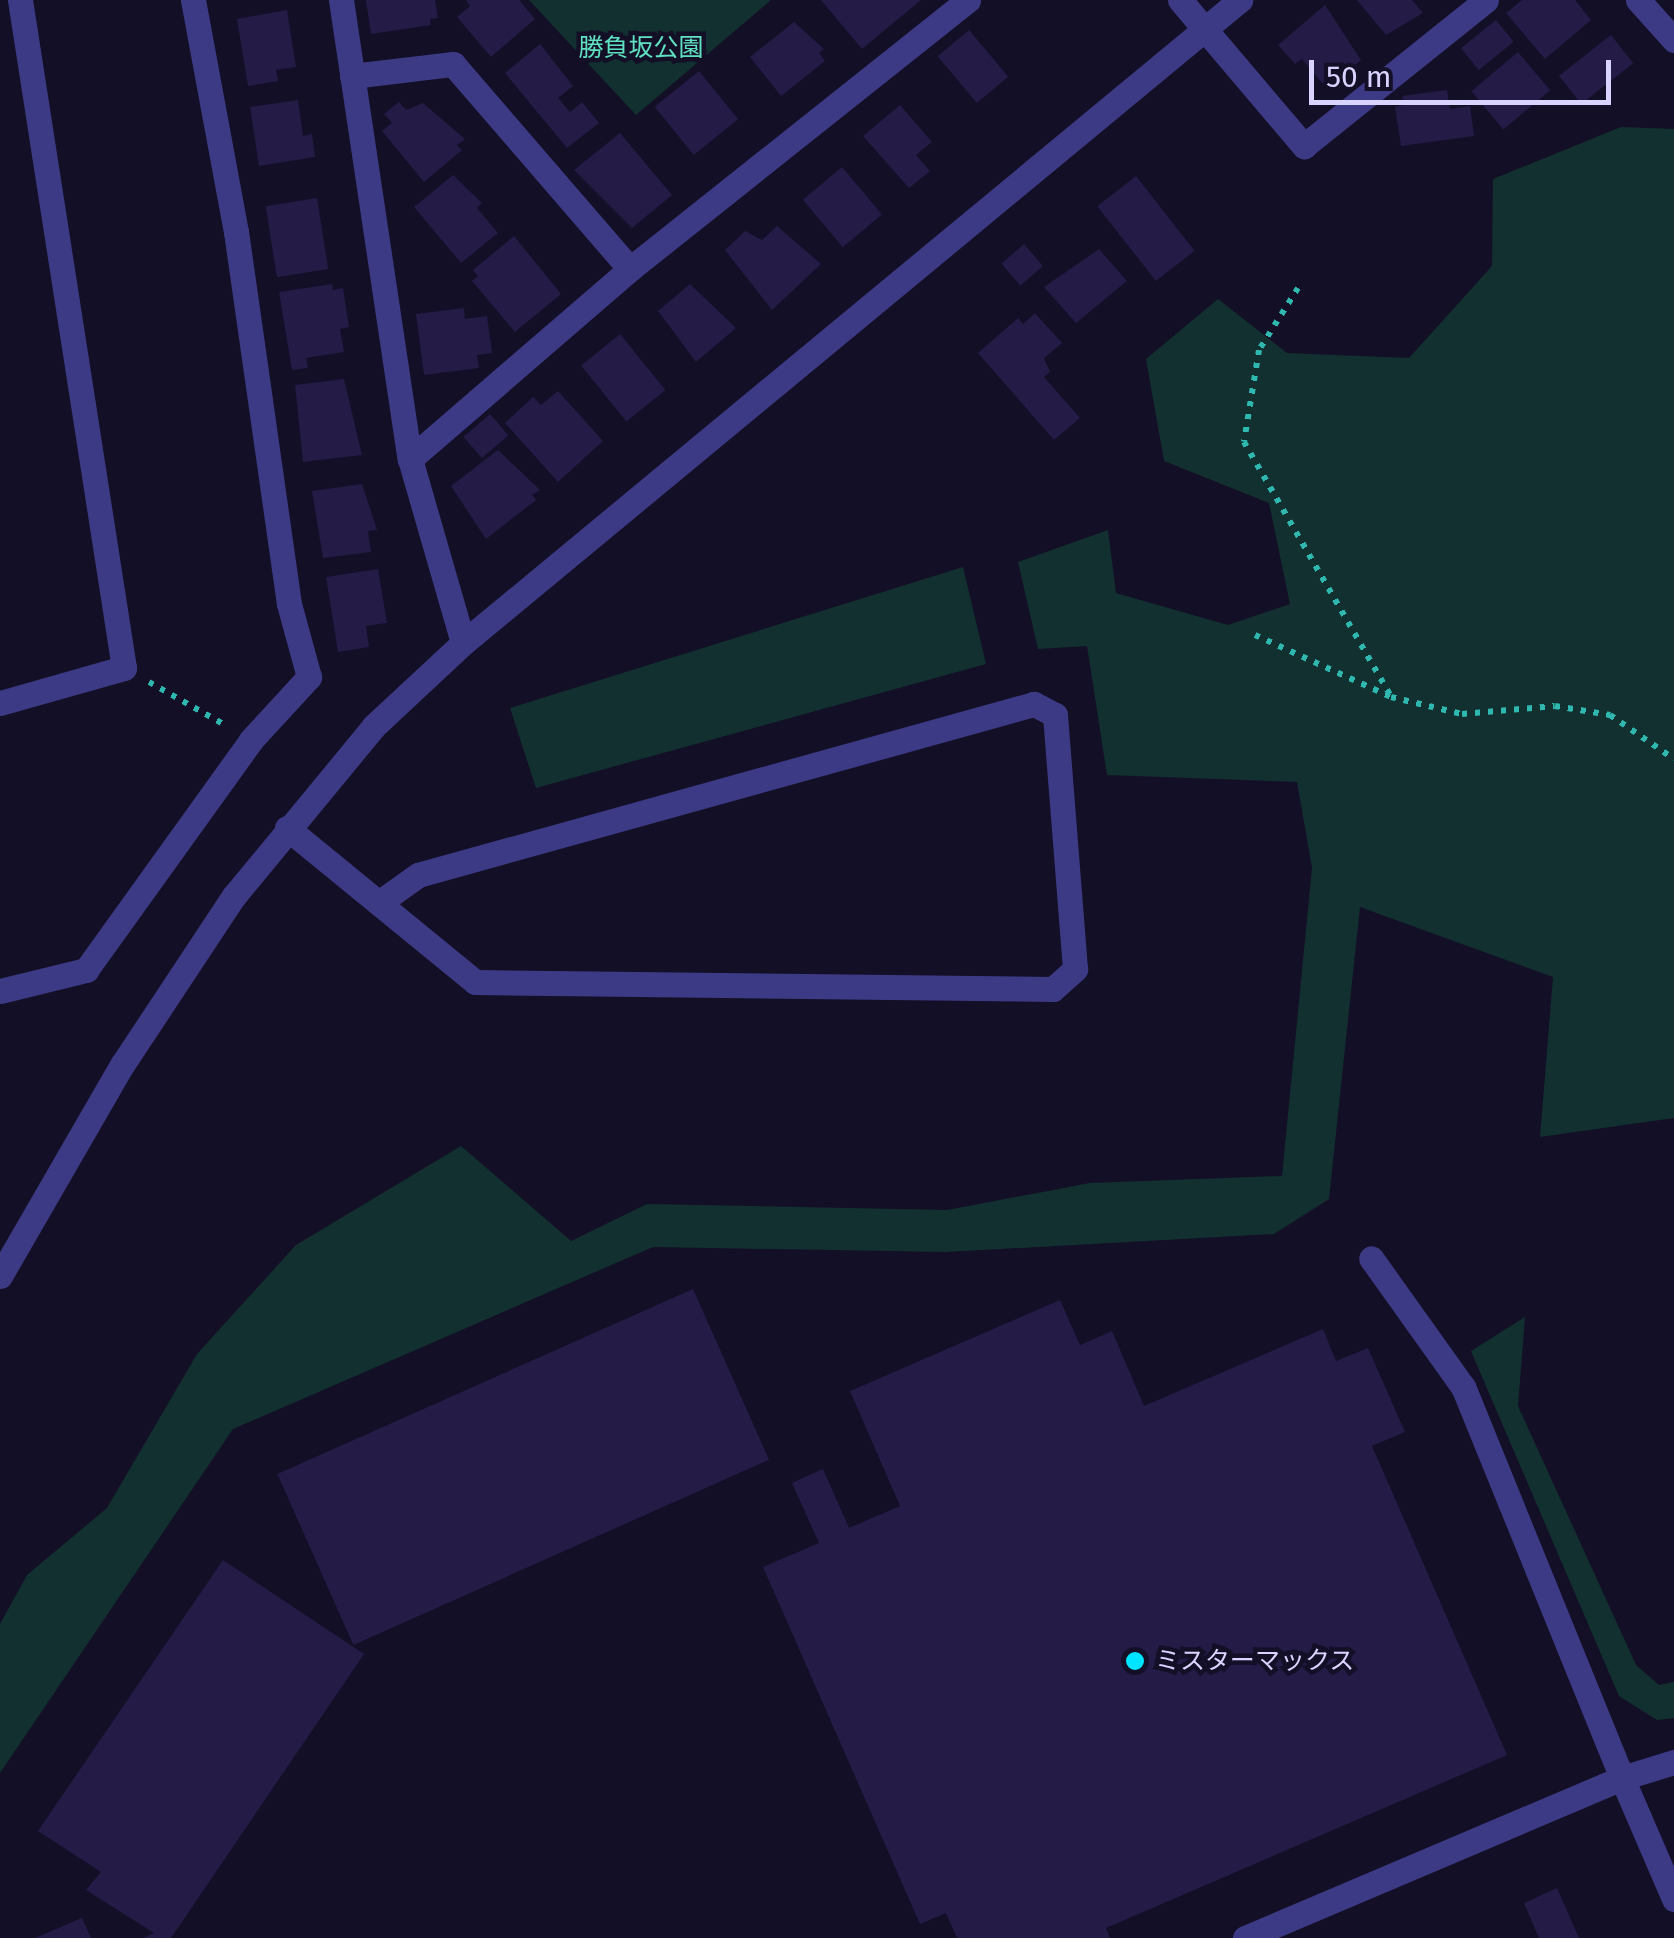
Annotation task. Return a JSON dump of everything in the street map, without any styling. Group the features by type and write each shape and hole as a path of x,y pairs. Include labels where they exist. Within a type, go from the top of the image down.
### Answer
{"street":[{"path":"0,702 124,668 20,0"},
{"path":"0,991 86,970 251,740 308,677 290,604 236,232 193,0"},
{"path":"341,0 410,459 463,642"},
{"path":"410,459 630,269 968,0"},
{"path":"1180,0 1304,146 1486,0"},
{"path":"0,1276 122,1066 287,828 374,726 463,642 1240,0"},
{"path":"1638,0 1674,40"},
{"path":"352,76 453,64 630,269"},
{"path":"287,828 383,900 475,982 1052,989 1075,969 1055,715 1034,704 1014,709 418,876 383,900"},
{"path":"1371,1258 1463,1387 1674,1899"},
{"path":"1244,1938 1622,1778 1674,1762"}],"path":[{"path":"1298,288 1259,350 1244,442 1391,698"},
{"path":"1256,635 1391,698 1462,714 1555,706 1610,715 1674,760"},
{"path":"124,668 251,740"}],"green space":[{"name":"勝負坂公園","path":"529,0 771,0 636,115"},
{"path":"1621,127 1674,129 1674,1118 1540,1137 1553,977 1360,907 1329,1199 1274,1234 946,1252 653,1247 233,1429 0,1773 0,1624 27,1575 107,1508 197,1354 296,1245 461,1146 571,1241 647,1204 947,1210 1090,1183 1282,1176 1312,868 1297,782 1107,775 1087,646 1038,649 1018,562 1108,530 1116,593 1228,625 1290,604 1269,503 1164,461 1146,359 1218,299 1287,353 1409,358 1492,266 1493,179"},
{"path":"963,567 986,664 536,788 510,708"},
{"path":"1525,1317 1518,1406 1636,1665 1659,1685 1674,1682 1674,1718 1657,1720 1619,1696 1471,1351"}],"building":[{"path":"366,0 435,0 438,18 430,19 431,25 371,34"},
{"path":"466,0 519,0 535,19 491,57 457,17 470,6"},
{"path":"821,0 921,0 862,49"},
{"path":"1357,0 1412,0 1423,13 1386,35"},
{"path":"1522,0 1575,0 1591,20 1545,59 1506,13"},
{"path":"1325,5 1361,60 1327,89 1302,59 1295,64 1278,45"},
{"path":"287,10 296,67 276,70 278,81 248,86 237,19"},
{"path":"1496,20 1514,42 1479,70 1461,48"},
{"path":"794,22 824,49 819,53 825,61 781,96 750,57"},
{"path":"969,30 1008,77 977,103 938,56"},
{"path":"1611,35 1633,63 1581,104 1559,76"},
{"path":"540,44 573,86 558,98 570,112 582,102 599,123 567,148 505,73"},
{"path":"1518,52 1550,90 1503,130 1471,91"},
{"path":"699,71 738,119 694,155 655,107"},
{"path":"1447,90 1450,109 1470,106 1474,136 1401,146 1395,107 1404,105 1402,96"},
{"path":"298,100 303,136 312,134 315,157 259,166 250,107"},
{"path":"399,102 406,110 423,103 465,139 457,145 462,150 424,182 382,131 392,123 384,114"},
{"path":"900,105 932,142 916,155 930,171 909,188 863,136"},
{"path":"620,133 672,195 632,228 574,170"},
{"path":"842,167 882,214 843,247 803,200"},
{"path":"453,175 482,203 477,208 498,233 461,263 414,207"},
{"path":"1136,176 1194,251 1156,281 1097,206"},
{"path":"317,198 328,269 277,277 266,206"},
{"path":"777,226 821,264 772,310 725,250 745,231 762,240"},
{"path":"514,236 561,294 515,332 472,281 478,276 473,270"},
{"path":"1024,244 1043,266 1020,286 1001,264"},
{"path":"1099,249 1127,281 1076,323 1044,287"},
{"path":"332,284 333,290 343,288 349,327 340,329 344,352 306,358 308,368 292,370 279,292"},
{"path":"690,284 736,328 696,362 658,311"},
{"path":"464,308 465,319 487,316 492,353 477,355 479,368 424,375 416,314"},
{"path":"1035,313 1062,343 1044,358 1050,372 1044,377 1080,418 1054,440 978,353 1018,318 1023,324"},
{"path":"620,334 665,390 626,421 581,365"},
{"path":"344,379 362,455 303,462 295,385"},
{"path":"558,391 603,441 558,482 505,423 533,397 541,405"},
{"path":"490,414 508,435 482,458 464,437"},
{"path":"498,450 540,490 532,495 536,500 486,539 451,486"},
{"path":"362,484 377,530 368,531 371,552 323,558 312,491"},
{"path":"378,569 387,623 366,626 369,647 338,652 326,577"},
{"path":"693,1289 769,1460 353,1645 277,1474"},
{"name":"ミスターマックス","path":"1060,1300 1080,1345 1112,1331 1144,1406 1323,1329 1336,1361 1368,1348 1405,1432 1372,1446 1507,1755 1106,1928 1110,1938 957,1938 946,1913 920,1924 763,1567 819,1543 792,1483 823,1469 849,1528 900,1506 850,1391"},
{"path":"223,1560 364,1654 171,1938 143,1938 154,1933 86,1890 101,1872 38,1831"},
{"path":"1557,1888 1579,1938 1539,1938 1524,1903"},
{"path":"82,1918 91,1938 35,1938"}],"place":[{"name":"ミスターマックス","path":"1135,1661"}]}
